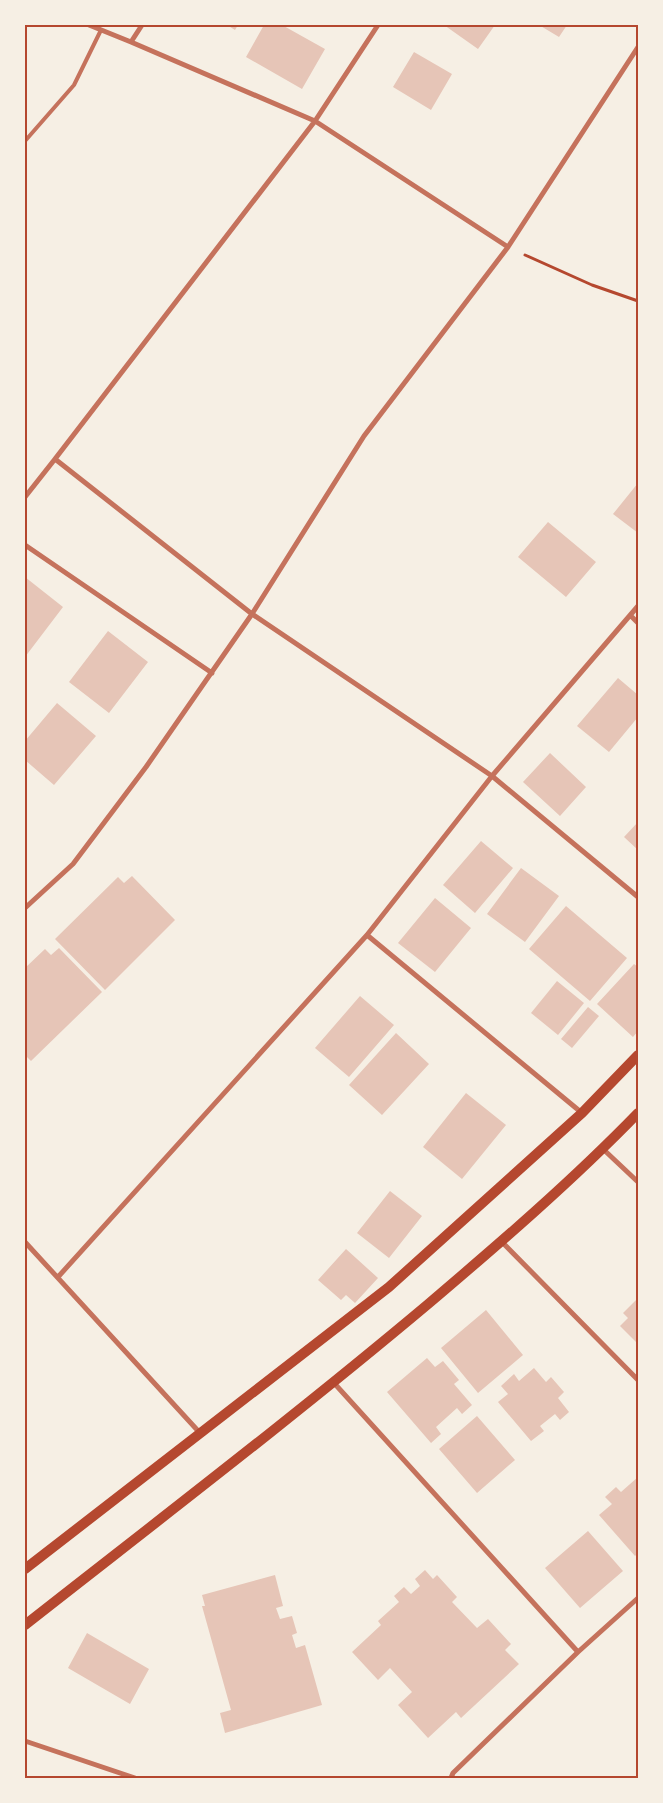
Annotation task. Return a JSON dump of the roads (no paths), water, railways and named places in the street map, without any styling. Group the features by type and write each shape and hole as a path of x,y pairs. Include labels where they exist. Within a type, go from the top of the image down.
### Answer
{"main road":[{"path":"25,1570 389,1287 582,1113 638,1055"},
{"path":"25,1625 334,1384 502,1242 603,1149 638,1113"}],"street":[{"path":"89,25 315,121 508,247"},
{"path":"132,42 142,25"},
{"path":"25,497 315,121 378,25"},
{"path":"25,908 73,864 146,767 252,614 364,436 508,247 638,47"},
{"path":"55,459 252,614 492,776 638,897"},
{"path":"25,545 212,673"},
{"path":"58,1277 367,935 492,776 638,606"},
{"path":"631,616 638,622"},
{"path":"367,935 582,1113"},
{"path":"603,1149 638,1182"},
{"path":"25,1242 200,1433"},
{"path":"502,1242 638,1380"},
{"path":"334,1384 578,1652"},
{"path":"451,1778 453,1773 578,1652 638,1598"},
{"path":"25,1741 135,1778"}],"lane":[{"path":"25,142 74,85 101,30"}]}
